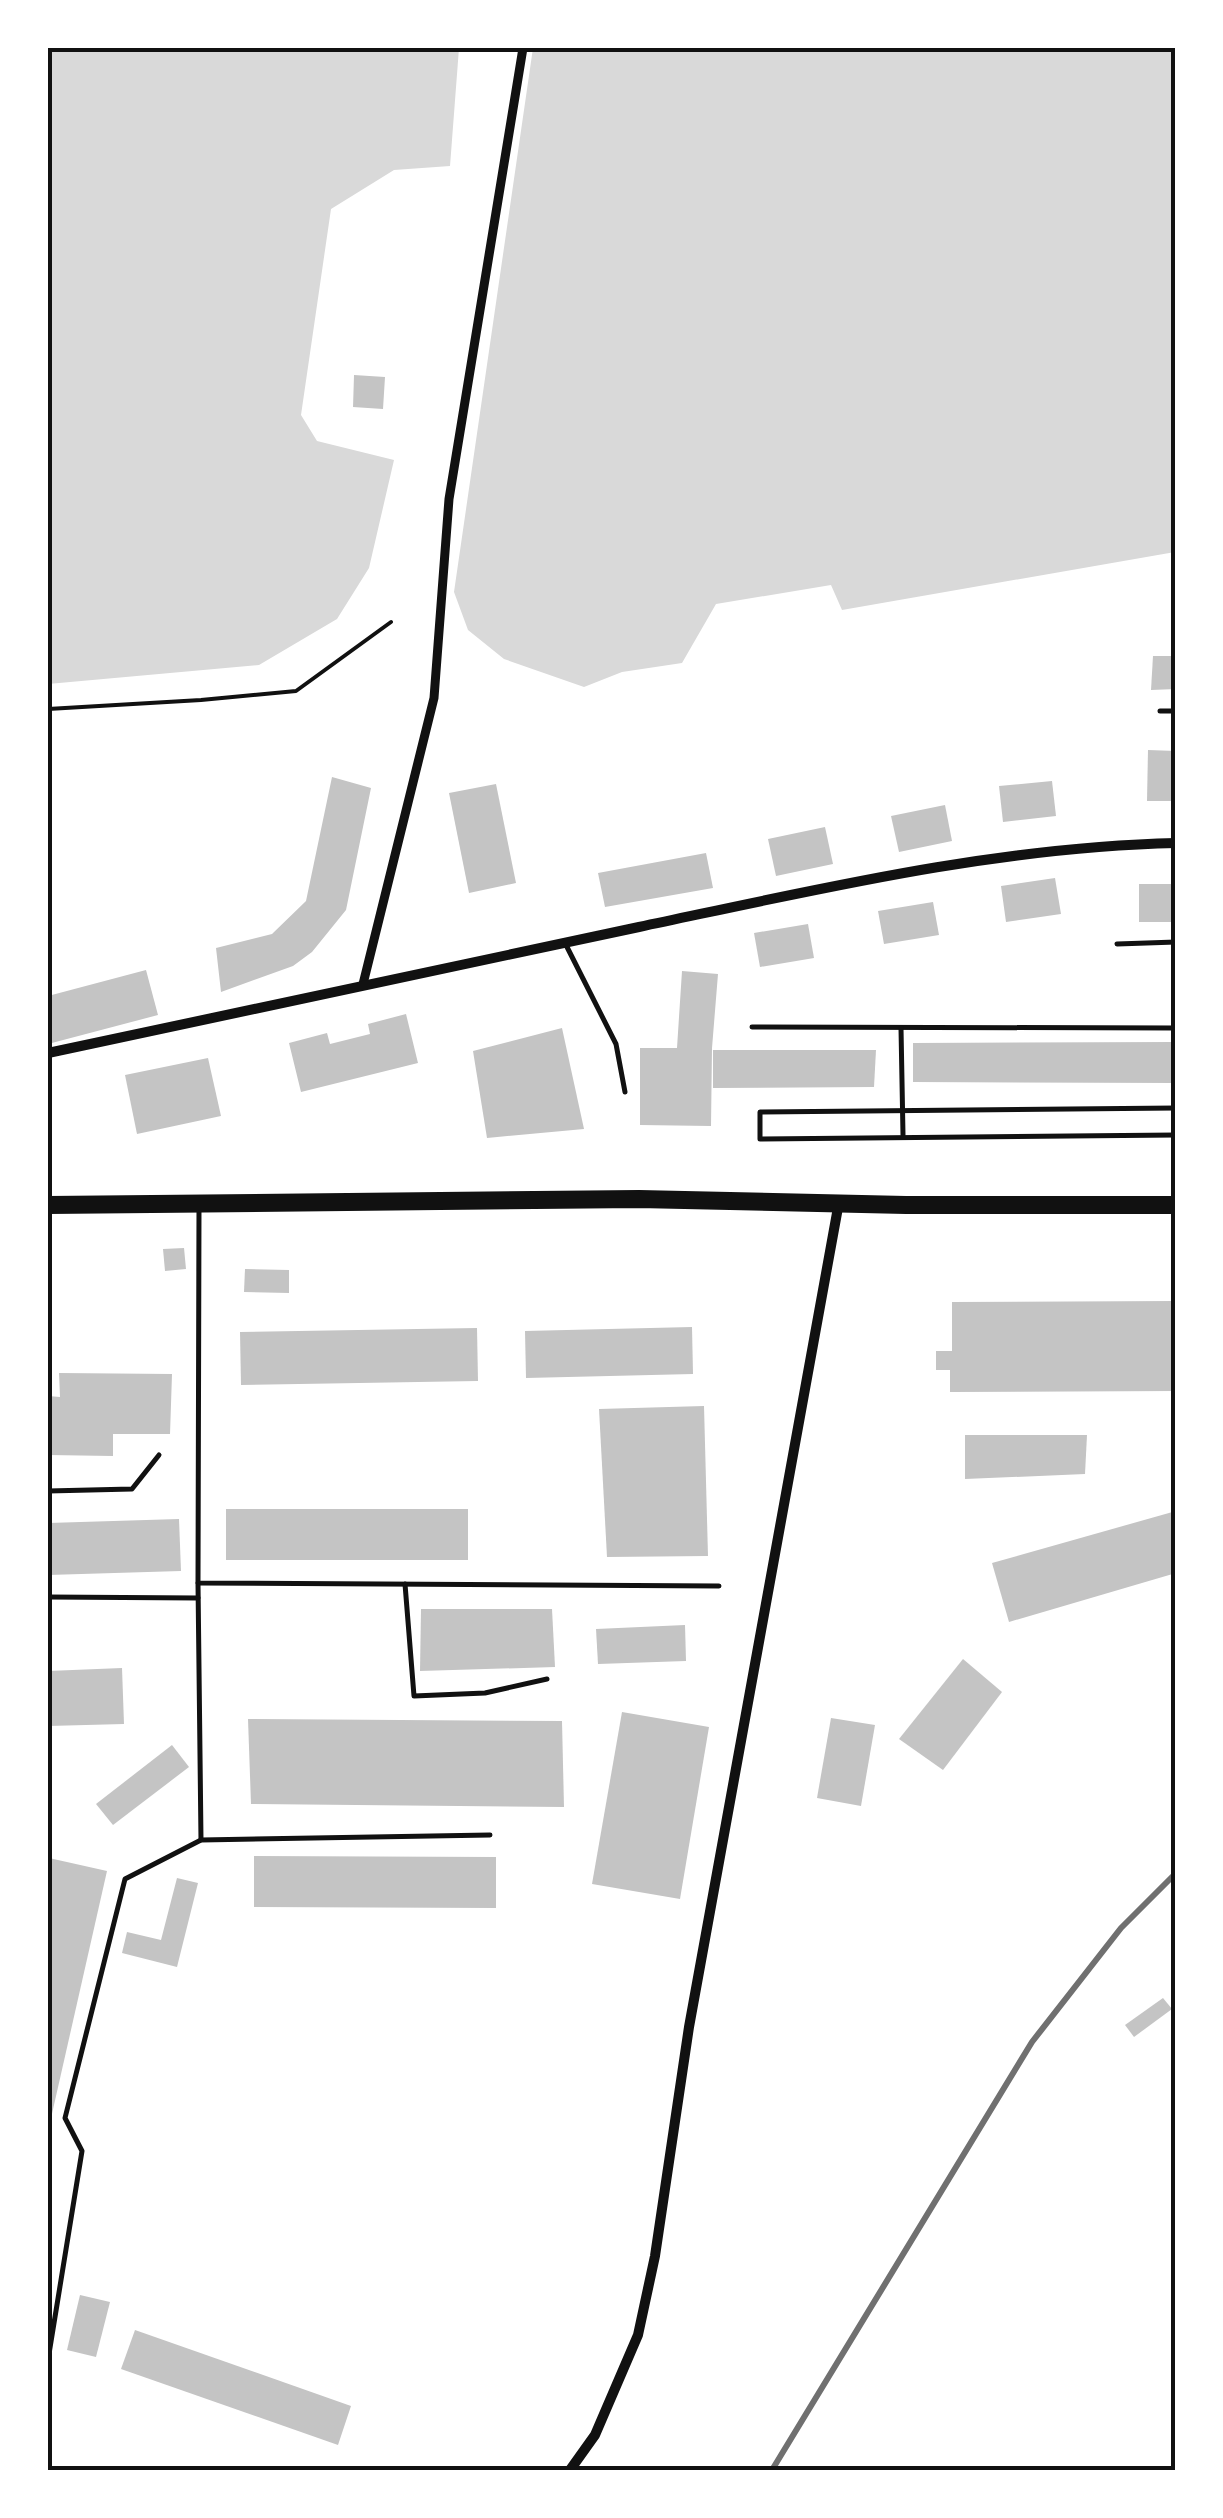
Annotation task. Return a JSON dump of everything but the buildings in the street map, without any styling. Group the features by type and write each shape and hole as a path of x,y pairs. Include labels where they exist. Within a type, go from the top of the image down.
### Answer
{"main road":[{"path":"48,1205 639,1199 1176,1204"}],"street":[{"path":"363,984 434,698 449,499 522,48"},
{"path":"48,1053 363,984 956,864 1120,844 1176,843"},
{"path":"570,2470 595,2434 638,2335 655,2256 689,2026 840,1202"}],"lane":[{"path":"1160,711 1176,711"},
{"path":"1117,944 1176,942"},
{"path":"564,943 616,1044 624,1092"},
{"path":"752,1027 1176,1028"},
{"path":"901,1028 903,1136"},
{"path":"1176,1108 760,1112 760,1139 1176,1136"},
{"path":"199,1204 201,1840"},
{"path":"48,1490 132,1489 159,1455"},
{"path":"198,1582 719,1586"},
{"path":"405,1584 414,1696 484,1693 547,1678"},
{"path":"48,1597 198,1598"},
{"path":"48,2360 82,2151 64,2118 125,1879 201,1840 490,1835"}],"path":[{"path":"48,709 296,690 392,622"}],"shaded area":[{"path":"48,48 459,48 450,166 394,170 331,209 301,415 317,441 394,460 369,568 337,619 259,665 48,684"},
{"path":"533,48 1175,48 1175,552 842,610 831,585 716,604 682,663 622,672 584,687 504,659 468,630 454,592"}],"railway":[{"path":"772,2470 1032,2042 1121,1928 1176,1873"}]}
